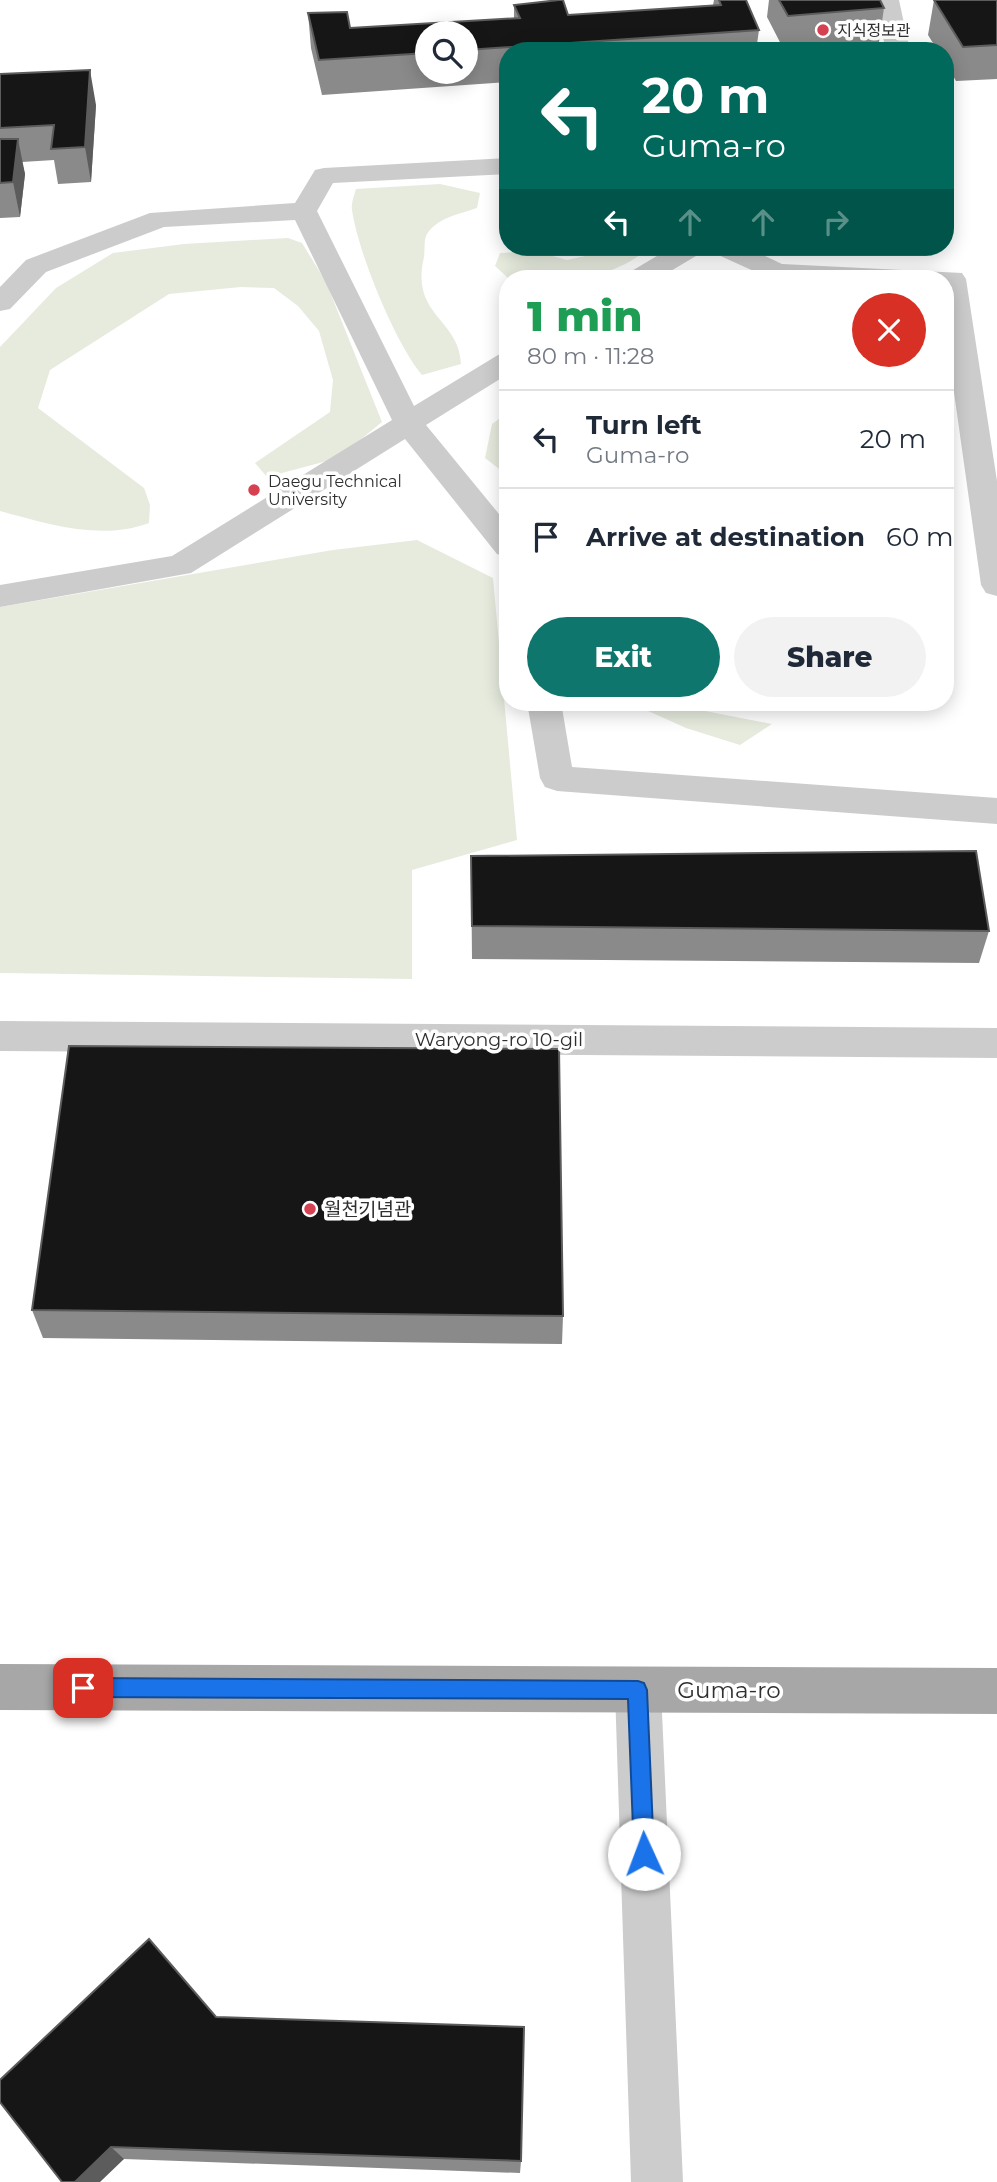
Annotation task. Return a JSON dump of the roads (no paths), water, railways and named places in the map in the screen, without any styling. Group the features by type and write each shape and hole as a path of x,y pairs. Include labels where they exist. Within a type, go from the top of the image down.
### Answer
{"main road":[{"name":"Guma-ro","path":"0,1687 997,1691"}],"street":[{"path":"887,0 896,42"},
{"path":"304,211 324,176 499,166"},
{"path":"0,303 36,266 160,219 304,211"},
{"path":"304,211 408,423 499,536"},
{"path":"653,270 676,256"},
{"path":"743,256 773,270"},
{"path":"954,332 997,585"},
{"path":"0,596 180,565 499,367"},
{"path":"546,711 557,778 997,811"},
{"name":"Waryong-ro 10-gil","path":"0,1036 997,1043"},
{"path":"638,1690 657,2182"}],"place":[{"name":"지식정보관","path":"823,30"},
{"name":"Daegu Technical University","path":"254,490"},
{"name":"월천기념관","path":"310,1209"}]}
